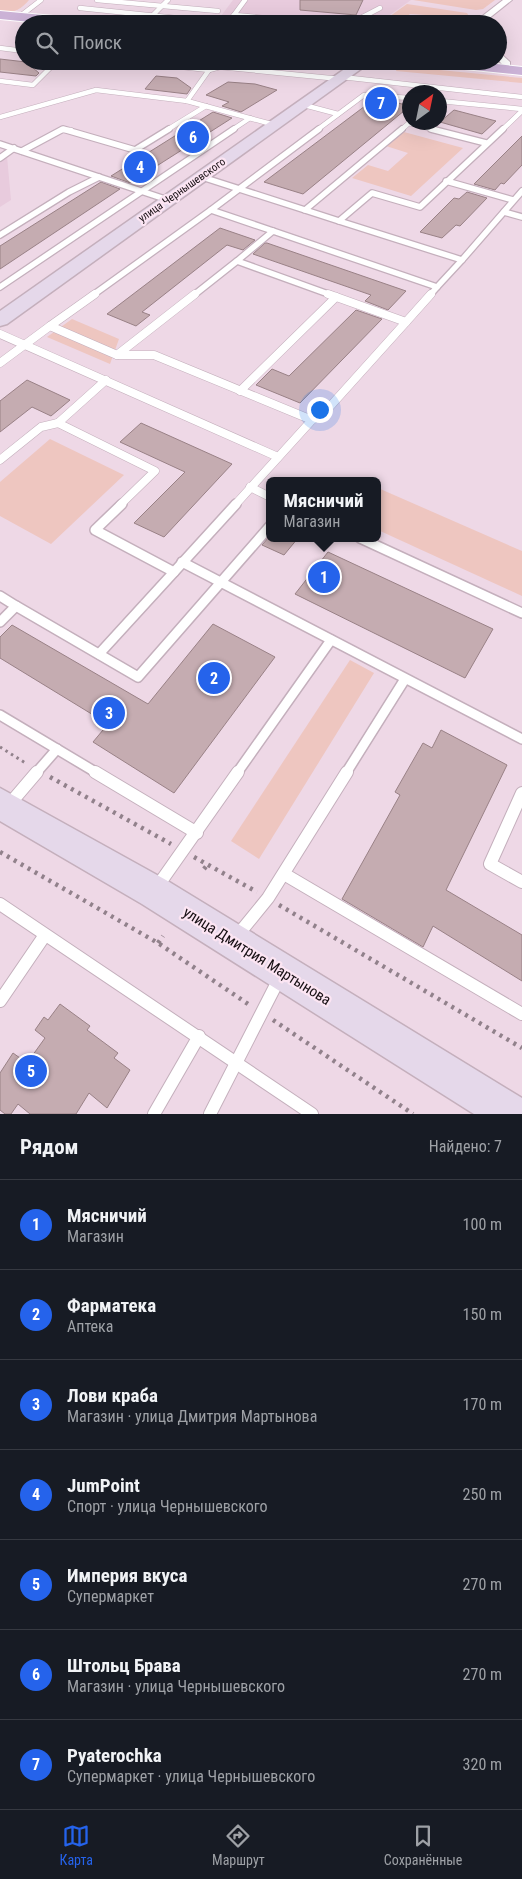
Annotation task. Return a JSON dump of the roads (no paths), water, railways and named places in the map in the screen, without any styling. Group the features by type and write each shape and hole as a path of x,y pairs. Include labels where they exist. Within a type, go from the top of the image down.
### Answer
{"main road":[{"path":"0,15 15,17"},
{"path":"0,20 15,22"},
{"path":"507,69 522,71"},
{"name":"улица Чернышевского","path":"0,320 352,70"},
{"name":"улица Дмитрия Мартынова","path":"3,805 154,892 511,1114"}],"street":[{"path":"488,15 508,0"}],"lane":[{"path":"22,15 41,0"},
{"path":"97,0 218,11"},
{"path":"80,8 153,15 168,0"},
{"path":"234,15 245,0"},
{"path":"366,15 380,8"},
{"path":"0,48 15,50"},
{"path":"0,81 33,85 48,70"},
{"path":"187,101 209,70"},
{"path":"253,70 522,97"},
{"path":"0,117 96,90 187,101 274,125"},
{"path":"0,363 367,94 402,97"},
{"path":"447,102 522,110"},
{"path":"304,105 338,114"},
{"path":"22,151 63,129 135,150 206,106"},
{"path":"339,221 372,193 420,207 522,110"},
{"path":"0,288 250,118"},
{"path":"305,210 409,123 486,143"},
{"path":"0,144 168,200"},
{"path":"0,158 14,148"},
{"path":"0,235 70,192 99,177"},
{"path":"202,177 462,260"},
{"path":"446,181 513,200"},
{"path":"99,654 312,420 325,412 522,191"},
{"path":"210,210 438,287"},
{"path":"504,212 522,217"},
{"path":"117,355 273,231"},
{"path":"237,261 406,322"},
{"path":"240,391 336,297"},
{"path":"50,326 117,355 154,355 312,420"},
{"path":"0,334 278,457"},
{"path":"0,460 41,426 58,423 106,380"},
{"path":"58,423 154,472 95,530 174,572"},
{"path":"250,487 266,494"},
{"path":"0,596 138,677 266,531"},
{"path":"369,542 522,613"},
{"path":"182,562 522,739"},
{"path":"0,622 16,606"},
{"path":"154,892 331,640"},
{"path":"233,941 268,898 284,874 405,679"},
{"path":"0,715 197,833"},
{"path":"3,805 57,750"},
{"path":"522,793 490,864 522,882"},
{"path":"284,874 522,1014"},
{"path":"0,904 199,1036 312,1114"},
{"path":"0,1001 45,935"},
{"path":"210,1114 282,972"},
{"path":"154,1114 199,1036"}],"place":[{"name":"Pyaterochka","path":"381,103"},
{"name":"Штольц Брава","path":"193,137"},
{"name":"JumPoint","path":"140,167"},
{"name":"Мясничий","path":"324,577"},
{"name":"Фарматека","path":"214,678"},
{"name":"Лови краба","path":"109,713"},
{"name":"Империя вкуса","path":"31,1071"}]}
